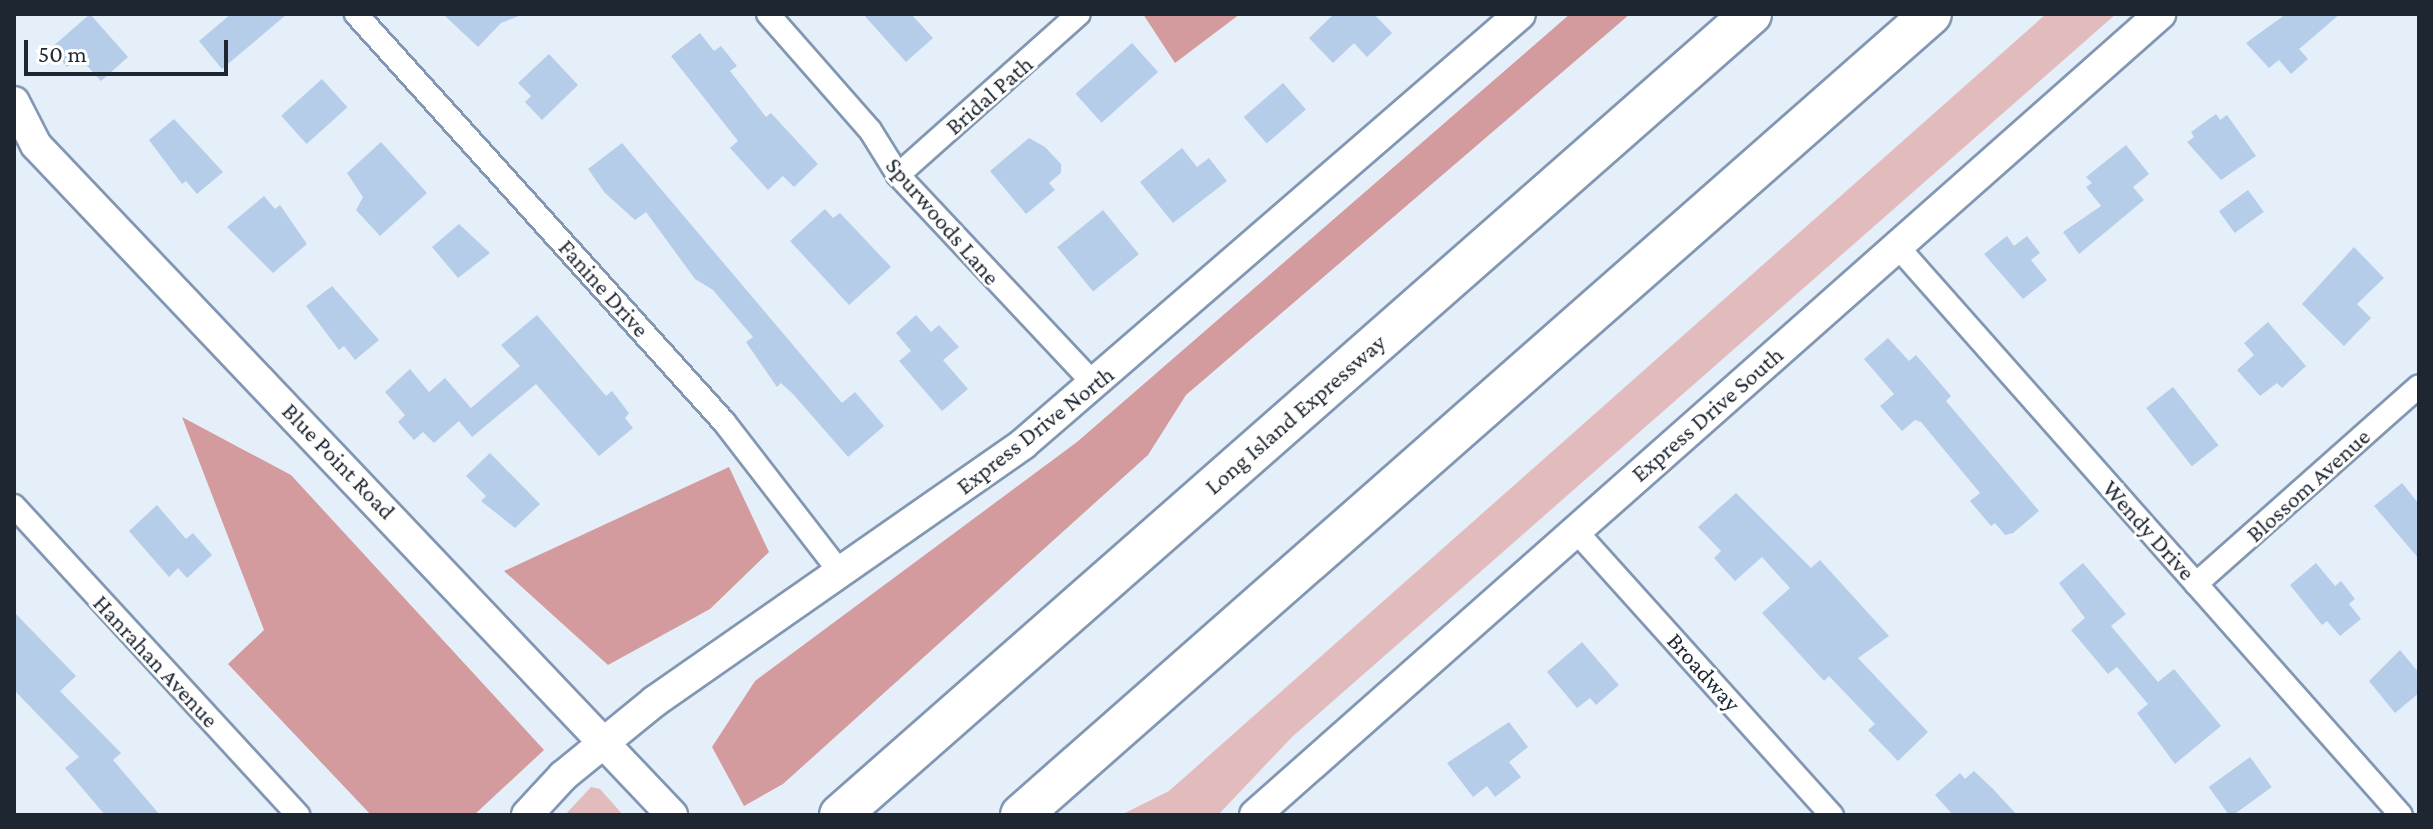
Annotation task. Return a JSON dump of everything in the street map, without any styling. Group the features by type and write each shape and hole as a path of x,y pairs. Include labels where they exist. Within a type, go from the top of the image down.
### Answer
{"highway":[{"name":"Long Island Expressway","path":"840,815 1751,14"},
{"path":"1021,815 1931,14"}],"main road":[{"name":"Express Drive North","path":"527,815 605,740 1023,444 1095,385 1520,14"},
{"name":"Express Drive South","path":"1255,815 2160,14"},
{"name":"Blue Point Road","path":"14,102 36,145 605,740 672,815"}],"street":[{"name":"Fanine Drive","path":"356,14 724,422 840,572"},
{"name":"Spurwoods Lane","path":"768,14 870,130 898,175 1095,385"},
{"name":"Bridal Path","path":"898,175 1079,14"},
{"name":"Wendy Drive","path":"1897,246 2401,815"},
{"name":"Blossom Avenue","path":"2196,584 2419,386"},
{"name":"Hanrahan Avenue","path":"14,506 298,815"},
{"name":"Broadway","path":"1575,530 1832,815"}],"shaded area":[{"path":"1143,14 1240,14 1175,63"},
{"path":"1570,14 1630,14 1186,395 1148,455 783,784 744,806 712,747 755,681 1077,442"},
{"path":"2046,14 2116,14 1292,737 1218,815 1121,815 1169,791"},
{"path":"182,417 291,475 544,750 474,815 371,815 228,664 264,630"},
{"path":"729,467 769,552 710,609 608,665 504,571"},
{"path":"591,787 600,789 623,815 565,815"}],"building":[{"path":"90,14 128,57 101,81 79,57 67,67 51,48"},
{"path":"231,14 287,14 222,69 199,41"},
{"path":"443,14 519,16 501,23 478,47"},
{"path":"863,14 911,14 933,38 906,62"},
{"path":"1334,14 1374,14 1392,33 1367,57 1354,43 1333,63 1309,38"},
{"path":"2286,14 2340,14 2299,49 2308,59 2291,74 2279,60 2269,68 2246,43"},
{"path":"700,33 714,51 721,46 737,66 730,71 766,117 771,113 818,164 794,187 783,176 768,190 730,148 738,141 671,56"},
{"path":"1132,43 1158,72 1102,123 1076,94"},
{"path":"549,54 578,85 542,120 525,102 531,96 518,83"},
{"path":"322,79 347,107 307,144 281,116"},
{"path":"1283,83 1306,109 1267,144 1244,117"},
{"path":"2216,114 2220,120 2227,115 2256,156 2221,180 2187,142 2194,137 2191,132"},
{"path":"174,119 223,172 197,194 186,181 182,184 149,140"},
{"path":"1029,138 1045,147 1061,164 1061,173 1049,183 1055,190 1026,214 990,171"},
{"path":"381,142 427,193 380,236 356,210 363,197 347,173"},
{"path":"622,143 842,403 855,392 884,426 848,457 793,394 781,383 777,387 746,342 753,337 713,290 695,279 646,212 635,220 605,193 588,169"},
{"path":"2126,145 2149,174 2133,187 2144,200 2079,254 2063,232 2101,206 2086,187 2092,183 2086,177"},
{"path":"1182,148 1197,167 1209,158 1227,181 1173,223 1140,182"},
{"path":"2248,190 2264,212 2235,233 2219,211"},
{"path":"264,196 275,209 280,205 307,244 273,273 227,227"},
{"path":"825,209 833,218 840,213 891,267 849,305 790,241"},
{"path":"1103,210 1139,254 1093,291 1057,247"},
{"path":"459,224 490,253 458,278 432,247"},
{"path":"2007,236 2014,246 2027,236 2040,253 2031,260 2047,280 2023,299 1984,254"},
{"path":"2354,247 2384,278 2357,304 2371,318 2344,346 2302,304"},
{"path":"332,286 379,340 355,360 344,346 339,350 306,306"},
{"path":"537,315 606,396 612,391 629,413 625,418 633,428 599,456 536,384 472,437 459,421 434,443 423,432 414,440 398,422 405,415 385,392 410,369 429,392 445,378 471,408 520,366 501,345"},
{"path":"916,315 931,332 939,325 959,347 943,360 968,389 942,411 899,361 911,351 896,333"},
{"path":"2268,322 2306,366 2282,388 2277,383 2260,396 2237,370 2254,355 2244,343"},
{"path":"1888,338 1909,361 1916,355 1951,396 1946,401 2039,511 2013,533 2005,535 1995,523 1991,526 1970,501 1980,493 1921,422 1915,420 1902,431 1880,406 1894,394 1864,359"},
{"path":"2173,387 2219,445 2192,466 2146,408"},
{"path":"490,453 540,504 515,528 481,501 486,496 466,476"},
{"path":"2402,483 2419,504 2419,559 2374,506"},
{"path":"1736,493 1811,568 1820,560 1889,636 1858,658 1928,732 1898,761 1868,730 1875,724 1829,676 1824,681 1762,613 1790,588 1762,557 1735,581 1714,558 1721,551 1698,527"},
{"path":"157,505 186,539 193,533 212,555 187,578 178,568 169,577 129,531"},
{"path":"2083,563 2126,614 2111,626 2158,682 2174,669 2221,726 2175,764 2137,713 2148,704 2117,667 2108,674 2071,630 2085,618 2059,583"},
{"path":"2316,563 2335,586 2341,581 2355,599 2349,604 2361,619 2340,636 2327,621 2322,625 2290,585"},
{"path":"14,612 76,676 60,691 121,753 113,760 160,815 105,815 65,768 79,757 14,690"},
{"path":"1582,642 1619,685 1596,705 1590,698 1577,708 1547,672"},
{"path":"2400,650 2419,673 2419,693 2395,713 2369,681"},
{"path":"1509,722 1528,747 1509,762 1521,777 1495,797 1487,786 1473,797 1447,763"},
{"path":"2250,757 2272,787 2233,815 2229,815 2209,787"},
{"path":"1974,771 2017,815 1953,815 1935,795 1960,773 1965,779"}]}
